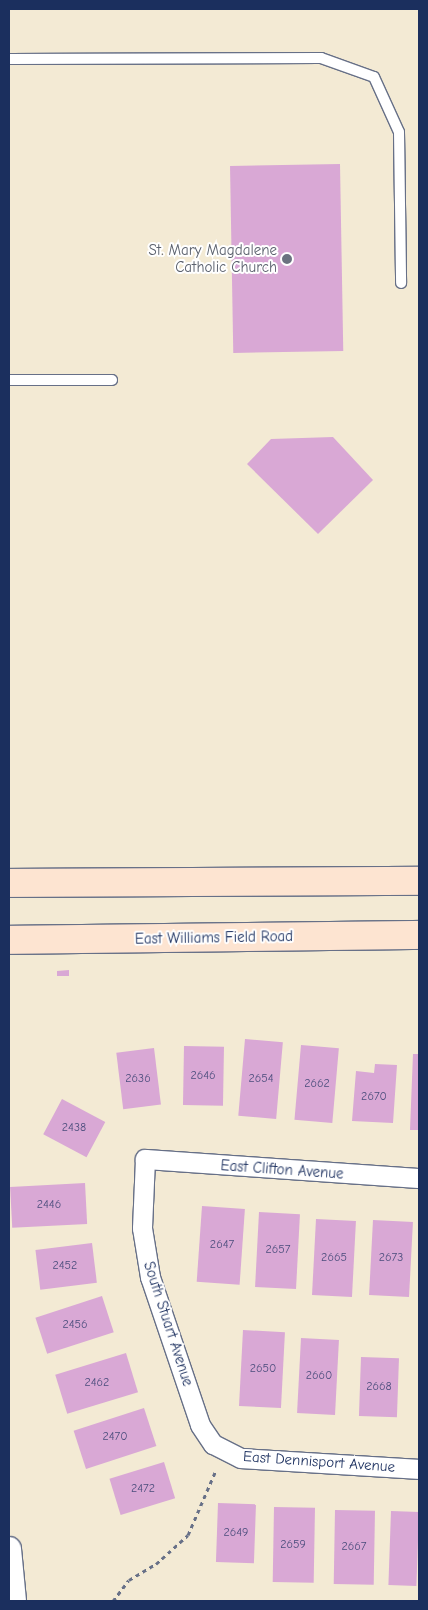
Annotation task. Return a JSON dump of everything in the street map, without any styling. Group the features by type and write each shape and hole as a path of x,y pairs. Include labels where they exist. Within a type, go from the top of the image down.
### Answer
{"main road":[{"path":"9,883 419,881"},
{"name":"East Williams Field Road","path":"9,940 419,935"}],"street":[{"name":"East Clifton Avenue","path":"145,1159 419,1178"},
{"name":"South Stuart Avenue","path":"145,1159 142,1228 150,1277 200,1425 207,1437 220,1449"},
{"name":"East Dennisport Avenue","path":"220,1449 241,1458 419,1469"},
{"path":"9,1549 14,1601"}],"lane":[{"path":"9,59 321,58 374,78 399,132 401,283"},
{"path":"9,380 112,380"}],"path":[{"path":"113,1601 129,1580 156,1564 188,1535 216,1470"}],"building":[{"name":"St. Mary Magdalene Catholic Church","path":"340,164 343,351 233,353 230,166"},
{"path":"333,437 373,480 318,534 247,464 271,439"},
{"path":"69,970 69,976 57,976 57,971"},
{"path":"245,1039 283,1042 276,1119 238,1116"},
{"path":"301,1045 339,1048 332,1123 294,1120"},
{"path":"184,1046 224,1047 223,1106 183,1105"},
{"path":"154,1048 161,1105 123,1109 116,1053"},
{"path":"413,1054 419,1054 419,1130 410,1130"},
{"path":"375,1064 397,1065 393,1123 352,1121 356,1071 374,1073"},
{"path":"62,1099 105,1122 86,1157 43,1134"},
{"path":"85,1183 87,1224 12,1228 10,1187"},
{"path":"202,1206 245,1209 240,1285 197,1282"},
{"path":"259,1212 300,1214 296,1289 255,1287"},
{"path":"316,1219 356,1221 352,1297 312,1295"},
{"path":"373,1220 413,1222 409,1297 369,1295"},
{"path":"92,1243 97,1283 40,1290 35,1250"},
{"path":"102,1296 114,1332 47,1354 35,1318"},
{"path":"243,1330 285,1332 281,1408 239,1406"},
{"path":"301,1338 339,1340 335,1415 297,1413"},
{"path":"126,1353 138,1392 67,1414 55,1375"},
{"path":"361,1357 399,1358 397,1417 359,1416"},
{"path":"144,1408 156,1446 86,1469 74,1431"},
{"path":"164,1462 175,1498 121,1515 109,1479"},
{"path":"218,1503 256,1504 254,1563 216,1562"},
{"path":"274,1507 315,1508 314,1583 273,1582"},
{"path":"335,1510 375,1511 374,1585 334,1584"},
{"path":"391,1511 419,1512 416,1586 388,1585"}],"place":[{"name":"St. Mary Magdalene Catholic Church","path":"287,259"}]}
